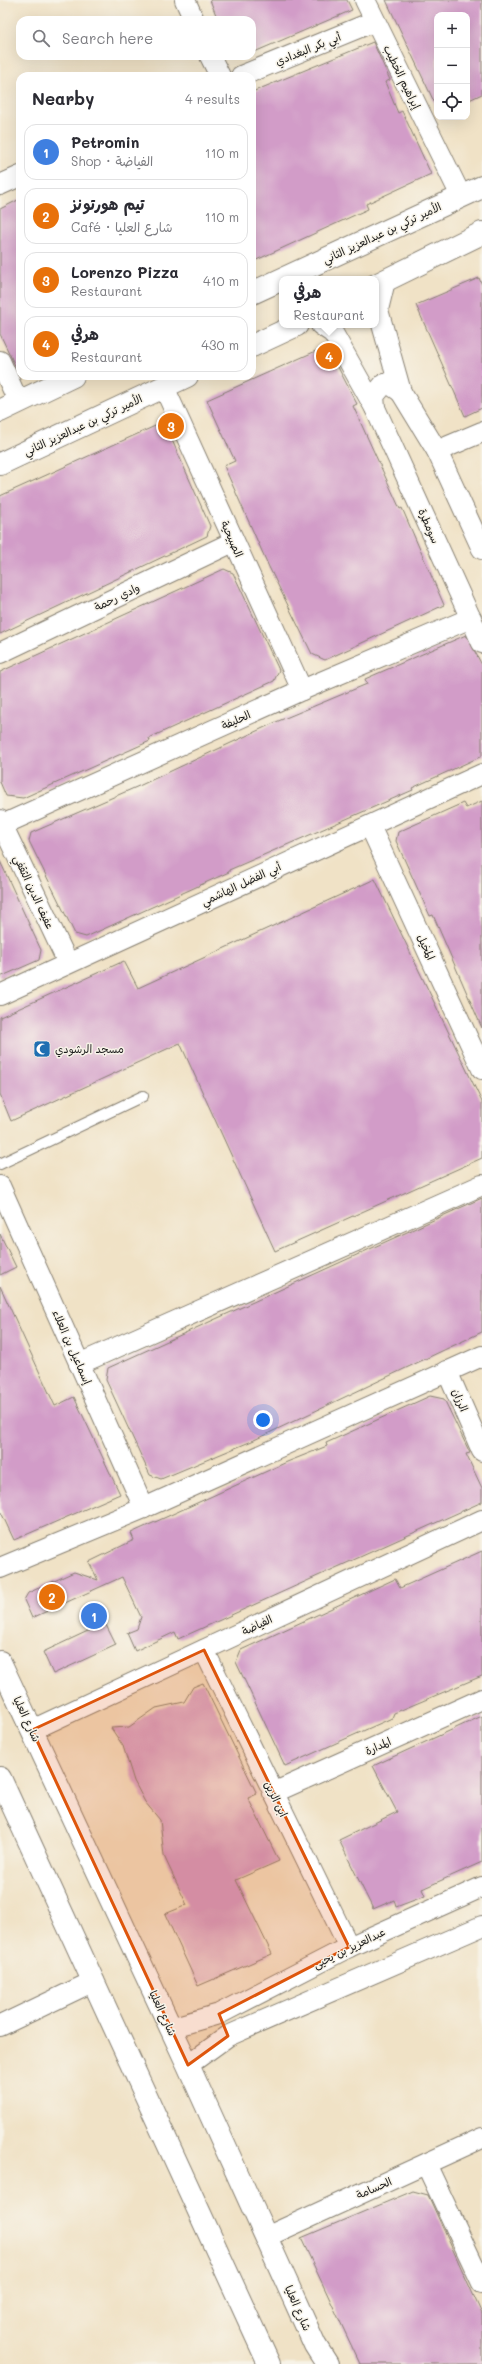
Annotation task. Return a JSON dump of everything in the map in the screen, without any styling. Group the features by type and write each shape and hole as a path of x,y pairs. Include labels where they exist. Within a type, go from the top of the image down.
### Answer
{"main road":[{"name":"الأمير تركي بن عبدالعزيز الثاني","path":"289,276 482,187"},
{"path":"380,283 482,233"},
{"name":"الأمير تركي بن عبدالعزيز الثاني","path":"256,291 279,280"},
{"path":"256,344 291,328"},
{"path":"9,406 64,380"},
{"name":"الأمير تركي بن عبدالعزيز الثاني","path":"0,464 179,380"},
{"name":"شارع العليا","path":"0,1662 188,2065 315,2346 326,2364"},
{"path":"0,1778 269,2364"}],"street":[{"path":"185,0 192,16"},
{"name":"إبراهيم الخطيب","path":"365,0 461,196"},
{"name":"أبي بكر البغدادي","path":"251,72 375,21"},
{"path":"212,60 218,72"},
{"path":"0,185 16,178"},
{"path":"379,296 380,283"},
{"path":"379,314 401,392 437,451 482,550"},
{"name":"سومطرة","path":"326,328 333,333 375,408 482,643"},
{"path":"0,361 9,406"},
{"path":"375,408 374,396 384,384 391,385 401,392"},
{"name":"الصبيحية","path":"164,387 233,542 302,690"},
{"path":"437,451 482,432"},
{"name":"وادي رحمة","path":"0,653 233,542"},
{"name":"الحليفة","path":"1,822 302,690 471,618"},
{"name":"أبي الفضل الهاشمي","path":"0,995 482,774"},
{"name":"عفيف الدين الثقفي","path":"1,822 68,963"},
{"name":"المخيل","path":"370,826 482,1069"},
{"name":"إسماعيل بن العلاء","path":"0,1186 144,1508"},
{"path":"79,1364 482,1186"},
{"path":"0,1568 144,1508 482,1356"},
{"name":"الرزان","path":"447,1371 482,1451"},
{"name":"الفياضة","path":"32,1730 482,1520"},
{"name":"ابن الزين","path":"204,1650 349,1947"},
{"name":"المدارة","path":"273,1793 482,1699"},
{"name":"عبدالعزيز بن يحيى","path":"170,2028 219,2014 349,1947 482,1887"},
{"path":"188,2065 228,2036 482,1926"},
{"path":"0,2026 94,1981"},
{"path":"219,2014 228,2036"},
{"name":"الحسامة","path":"266,2237 482,2138"},
{"path":"426,2164 482,2283"}],"lane":[{"path":"0,1164 143,1096"}],"highlighted area":[{"path":"204,1650 349,1947 219,2014 228,2036 188,2065 32,1730"}],"building":[{"path":"210,0 347,0 352,10 256,51 256,16 216,16"},
{"path":"386,0 482,0 482,94 470,100 470,12 434,12 434,102"},
{"path":"373,42 390,80 385,82 398,113 402,111 431,174 366,204 368,209 256,260 256,90"},
{"path":"16,201 16,368 0,334 0,209"},
{"path":"479,278 482,285 482,408 465,416 416,305"},
{"path":"327,346 357,404 353,406 400,509 402,508 444,605 325,660 312,654 269,567 224,466 235,461 207,400 251,380 256,380 256,378"},
{"path":"164,422 210,526 207,536 0,634 0,496"},
{"path":"224,569 233,573 279,670 274,681 149,738 150,741 23,798 6,796 0,782 0,672"},
{"path":"466,635 482,665 482,756 412,788 413,790 229,870 229,872 86,937 75,934 29,841 31,833 141,785 276,722 367,684 365,679"},
{"path":"482,801 482,1028 433,915 430,916 396,841 398,832 463,803 466,808"},
{"path":"0,861 41,950 39,960 0,977"},
{"path":"375,879 482,1102 482,1158 275,1251 180,1043 11,1121 0,1094 0,1017 124,961 138,988"},
{"path":"482,1198 482,1332 252,1441 161,1479 150,1475 106,1380 108,1368"},
{"path":"0,1234 16,1267 0,1275"},
{"path":"0,1286 55,1406 74,1397 120,1494 14,1540 0,1510"},
{"path":"430,1396 444,1399 470,1453 466,1454 482,1488 482,1502 178,1639 175,1632 135,1651 127,1633 137,1629 141,1617 122,1577 32,1618 24,1600 28,1593 74,1572 98,1580 89,1562 134,1540 131,1533 287,1462 327,1446 326,1443"},
{"path":"482,1551 482,1676 394,1713 392,1718 285,1766 236,1662 241,1650 395,1579 400,1588"},
{"path":"105,1623 116,1645 53,1674 43,1652"},
{"path":"203,1683 257,1794 248,1798 279,1861 236,1880 272,1954 198,1986 165,1914 187,1905 164,1856 160,1820 145,1802 134,1781 123,1746 111,1728 129,1727 156,1708 184,1702 193,1687"},
{"path":"482,1716 482,1862 422,1889 425,1896 396,1907 394,1900 373,1909 339,1840 397,1812 373,1766"},
{"path":"413,2191 428,2195 482,2314 482,2364 360,2364 301,2238"}],"place":[{"name":"هرفي","path":"329,356"},
{"name":"Lorenzo Pizza","path":"171,426"},
{"name":"مسجد الرشودي","path":"42,1049"},
{"name":"تيم هورتونز","path":"52,1597"},
{"name":"Petromin","path":"94,1616"}]}
